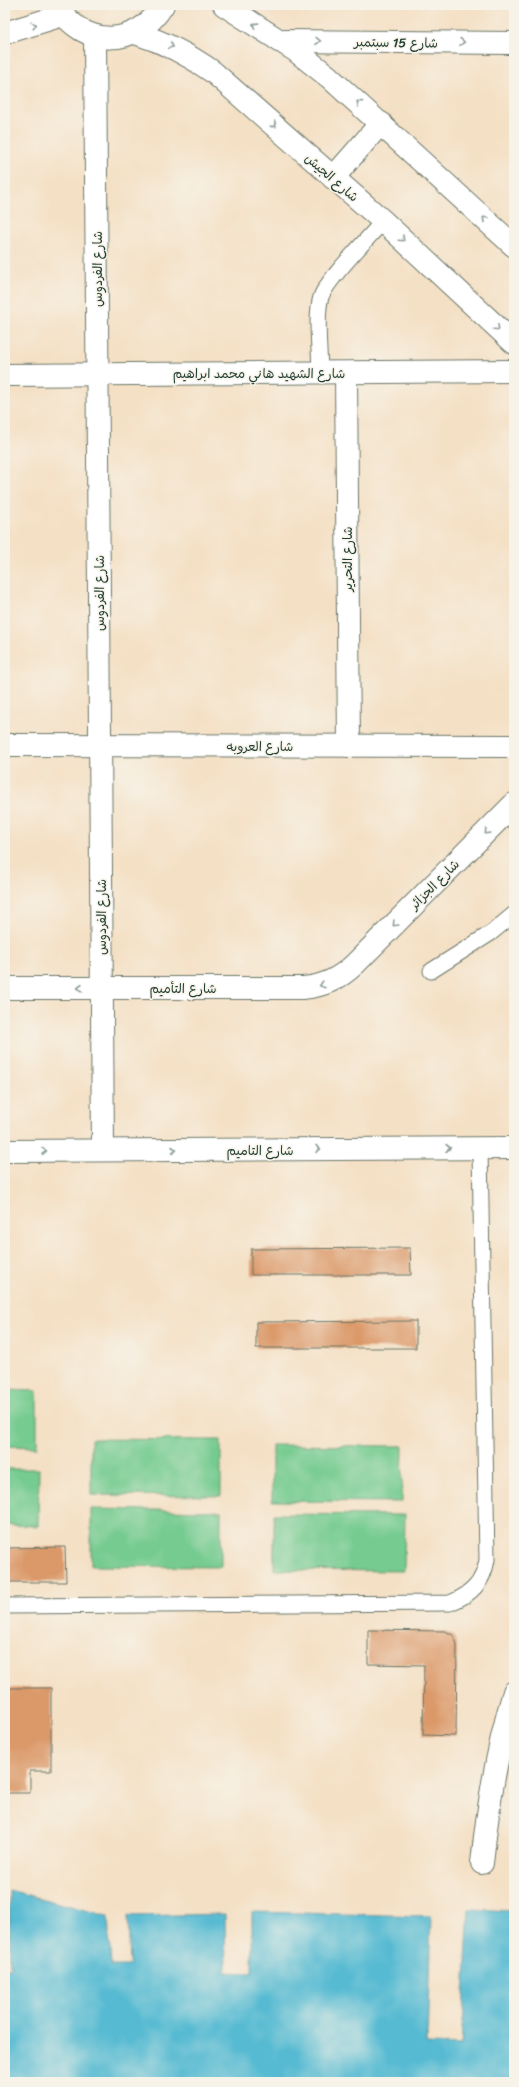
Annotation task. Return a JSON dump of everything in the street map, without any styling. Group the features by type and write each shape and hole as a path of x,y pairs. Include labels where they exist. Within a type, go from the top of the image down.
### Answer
{"street":[{"path":"5,34 60,10 82,31 95,36 122,37 134,33 146,26 156,16 163,5"},
{"path":"224,5 313,64 381,123 514,246"},
{"name":"شارع الجيش","path":"134,33 168,44 213,72 383,221 514,343"},
{"name":"شارع الفردوس","path":"95,36 102,1150"},
{"name":"شارع 15 سبتمبر","path":"279,41 514,43"},
{"path":"333,178 381,123"},
{"name":"شارع الشهيد هاني محمد ابراهيم","path":"5,376 514,372"},
{"name":"شارع التحرير","path":"346,373 349,746"},
{"name":"شارع العروبه","path":"5,745 514,746"},
{"name":"شارع الجزائر","path":"355,964 514,804"},
{"name":"شارع التأميم","path":"5,988 303,988 317,986 331,981 344,974 355,964"},
{"name":"شارع التاميم","path":"5,1151 514,1148"},
{"path":"482,1862 488,1807 497,1759 514,1692"}],"lane":[{"path":"320,373 319,314 322,296 332,281 383,221"},
{"path":"431,971 491,933 514,914"},
{"path":"5,1606 450,1603 462,1598 473,1590 481,1581 487,1560 480,1148"}],"green space":[{"path":"5,1390 37,1391 37,1447 5,1446"},
{"path":"91,1439 221,1440 221,1496 91,1495"},
{"path":"272,1445 403,1446 402,1502 272,1501"},
{"path":"5,1469 39,1469 38,1526 5,1525"},
{"path":"91,1509 221,1511 221,1567 91,1566"},
{"path":"274,1514 405,1515 404,1571 274,1570"}],"water":[{"path":"9,1890 108,1916 111,1966 130,1966 128,1916 225,1914 226,1972 252,1973 252,1912 431,1916 427,2044 461,2045 469,1909 514,1911 514,2082 5,2082 5,1968 10,1968"}],"building":[{"path":"410,1248 411,1275 251,1275 251,1249"},
{"path":"416,1321 416,1348 256,1348 256,1322"},
{"path":"65,1547 66,1582 5,1582 5,1548"},
{"path":"368,1630 445,1631 453,1635 457,1644 456,1736 423,1735 424,1665 368,1664"},
{"path":"5,1688 51,1688 51,1771 30,1771 30,1793 5,1793"}]}
